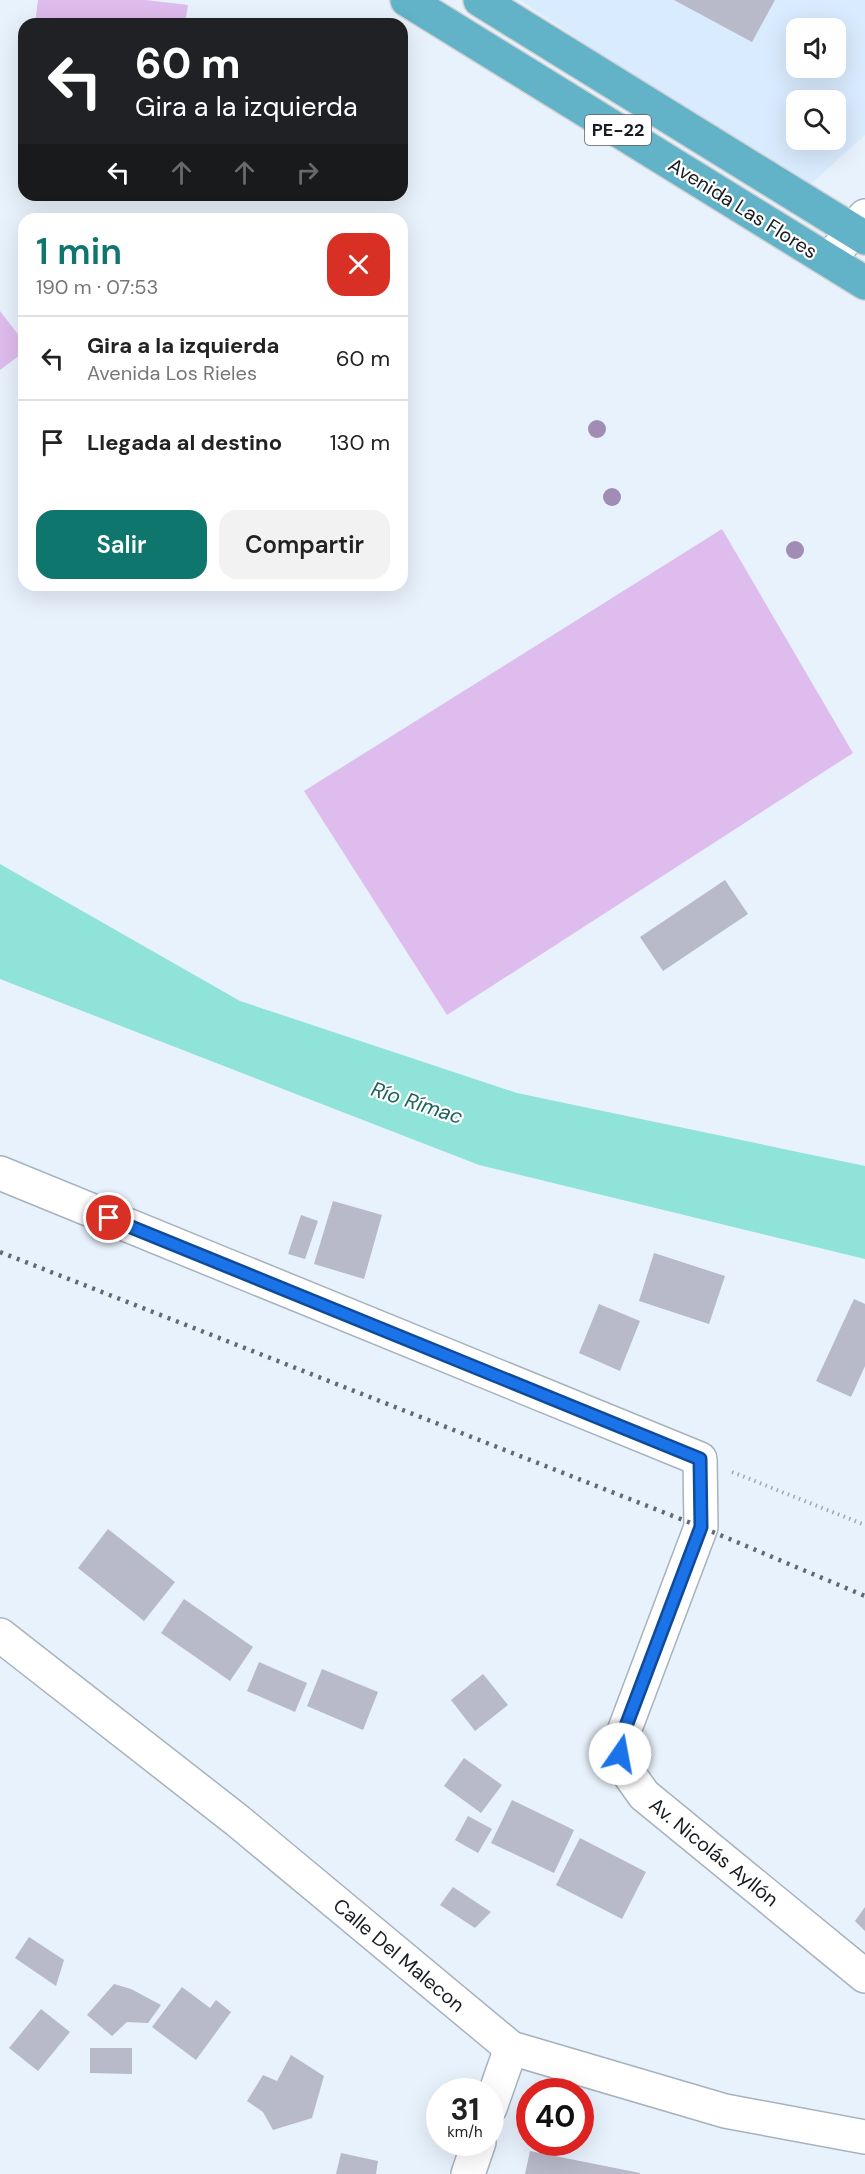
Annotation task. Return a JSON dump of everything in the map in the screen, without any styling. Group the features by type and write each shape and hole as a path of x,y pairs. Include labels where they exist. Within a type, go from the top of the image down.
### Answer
{"highway":[{"name":"Avenida Las Flores","path":"407,0 865,283"},
{"name":"Avenida Las Flores","path":"480,0 861,228"}],"street":[{"path":"829,260 861,228"},
{"path":"0,1173 700,1459"},
{"name":"Av. Nicolás Ayllón","path":"700,1459 701,1527 623,1734 620,1754 629,1774 644,1795 865,1976"},
{"name":"Calle Del Malecon","path":"0,1635 238,1821 511,2048 725,2111 865,2137"},
{"path":"500,2078 511,2048"},
{"path":"468,2174 474,2156"}],"path":[{"path":"700,1459 865,1525"}],"shaded area":[{"path":"38,0 146,0 188,5 186,18 36,18"},
{"path":"520,0 865,0 865,135 803,191"},
{"path":"0,311 18,334 18,356 0,370"},
{"path":"722,529 853,753 447,1015 304,791"}],"water":[{"name":"Río Rímac","path":"0,864 240,1001 517,1093 865,1166 865,1259 479,1165 0,979"}],"building":[{"path":"674,0 775,0 752,42"},
{"path":"725,880 748,914 663,971 640,937"},
{"path":"333,1201 382,1215 364,1279 314,1264"},
{"path":"301,1215 318,1221 305,1259 288,1254"},
{"path":"654,1253 725,1276 709,1324 639,1301"},
{"path":"854,1299 865,1304 865,1366 851,1397 816,1381"},
{"path":"599,1304 640,1321 620,1371 579,1353"},
{"path":"108,1529 175,1582 144,1621 78,1568"},
{"path":"184,1599 253,1647 230,1681 161,1633"},
{"path":"259,1662 307,1683 295,1712 247,1691"},
{"path":"322,1669 378,1692 363,1730 307,1706"},
{"path":"483,1674 508,1705 475,1731 451,1700"},
{"path":"464,1758 502,1785 481,1813 444,1786"},
{"path":"512,1800 574,1830 554,1873 491,1843"},
{"path":"468,1816 492,1829 478,1853 455,1840"},
{"path":"580,1838 646,1872 622,1919 556,1885"},
{"path":"453,1887 491,1912 475,1928 440,1905"},
{"path":"865,1907 865,1931 855,1921"},
{"path":"29,1937 64,1960 56,1986 15,1958"},
{"path":"114,1984 131,1989 161,2005 148,2023 127,2022 112,2036 87,2015"},
{"path":"182,1987 210,2008 216,2000 231,2012 196,2060 152,2027"},
{"path":"41,2009 70,2032 38,2071 9,2048"},
{"path":"90,2048 132,2048 132,2074 90,2073"},
{"path":"291,2055 324,2076 312,2118 273,2130 263,2112 247,2101 263,2075 277,2081"},
{"path":"341,2153 378,2161 376,2174 336,2174"},
{"path":"529,2156 555,2156 640,2173 640,2174 525,2174"}],"railway":[{"path":"0,1252 701,1527 865,1596"}],"route":[{"path":"109,1218 700,1459 701,1527 623,1734 620,1754"}]}
